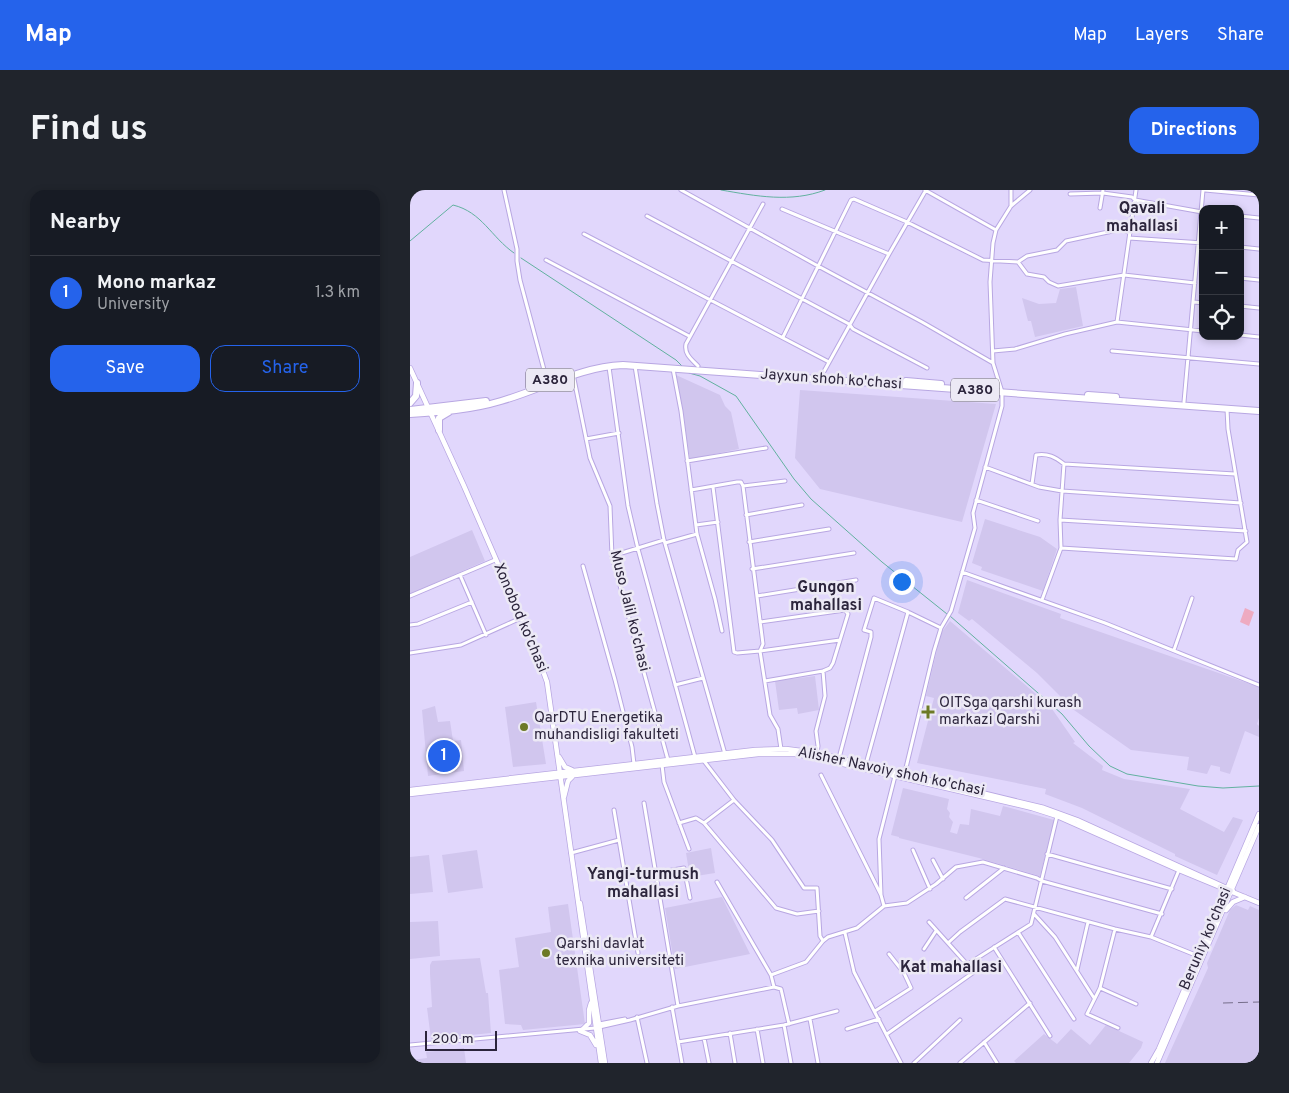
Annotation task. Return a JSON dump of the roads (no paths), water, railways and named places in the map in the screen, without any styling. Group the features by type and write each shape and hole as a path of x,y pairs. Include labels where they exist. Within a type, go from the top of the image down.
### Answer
{"highway":[{"name":"Jayxun shoh ko'chasi","path":"410,414 478,403 502,397 588,366 610,362 673,366 692,370 1259,407"},
{"name":"Jayxun shoh ko'chasi","path":"410,410 460,410 503,401 573,374 608,366 698,366 1259,411"},
{"path":"410,403 416,396 417,383"},
{"path":"439,430 439,418 442,415 460,410"}],"main road":[{"name":"Xonobod ko'chasi","path":"410,368 543,668 547,682 592,1001 605,1063"},
{"name":"Alisher Navoiy shoh ko'chasi","path":"576,773 662,765 688,760 695,756 781,750 817,753 866,764 896,774"},
{"path":"556,752 565,767 576,773 568,781 564,801"},
{"name":"Alisher Navoiy shoh ko'chasi","path":"410,790 560,775 668,760 704,760 758,754 796,754 896,774 1058,816 1179,870 1230,890"},
{"name":"Alisher Navoiy shoh ko'chasi","path":"904,776 1044,808 1077,820 1259,903"},
{"name":"Alisher Navoiy shoh ko'chasi","path":"410,794 489,783"},
{"name":"Beruniy ko'chasi","path":"1157,1063 1222,915 1259,814"},
{"name":"Beruniy ko'chasi","path":"1151,1063 1259,826"},
{"path":"1222,915 1233,902 1245,897"},
{"name":"Xonobod ko'chasi","path":"578,900 581,907 601,1063"},
{"path":"580,1031 589,1024 589,1010 592,1001"},
{"path":"580,1031 590,1035 599,1048"}],"street":[{"path":"504,190 517,249 520,280 547,381"},
{"path":"682,190 993,363"},
{"path":"822,375 926,190 996,230"},
{"path":"1010,206 1011,190"},
{"path":"904,776 934,651 941,628 951,611 975,528 973,513 1002,406 1001,390 993,363 990,282 993,243 996,230 1010,206 1030,190"},
{"path":"1117,322 1136,190"},
{"path":"1203,205 1204,190 1259,195"},
{"path":"1100,208 1103,192"},
{"path":"1070,194 1103,192 1199,211"},
{"path":"783,337 851,200 854,199 907,222 983,260 1018,262 1028,256 1057,250 1066,241 1122,229 1130,233"},
{"path":"698,366 685,350 689,336 763,204"},
{"path":"782,209 889,254"},
{"path":"646,216 803,298 849,324 853,329 926,368"},
{"path":"1244,216 1259,218"},
{"path":"584,234 829,362"},
{"path":"1129,238 1199,243"},
{"path":"1244,247 1259,249"},
{"path":"1184,402 1200,250"},
{"path":"546,260 689,336"},
{"path":"1018,262 1027,274 1044,278 1058,286 1124,275 1195,283"},
{"path":"1244,278 1259,280"},
{"path":"1194,302 1199,303"},
{"path":"1244,306 1259,308"},
{"path":"993,351 1015,349 1065,334 1117,322 1199,331"},
{"path":"1244,335 1259,336"},
{"path":"1112,351 1259,364"},
{"path":"608,366 628,506 695,756"},
{"path":"635,366 657,504 665,542 725,754"},
{"path":"673,366 697,534 722,631"},
{"name":"Muso Jalil ko'chasi","path":"573,374 593,467 612,514 612,556 668,760"},
{"path":"1061,548 1236,559 1238,550 1247,542 1228,429 1228,408"},
{"path":"586,439 619,433"},
{"path":"687,461 766,448"},
{"path":"1032,484 1036,455 1052,455 1064,464 1235,474"},
{"path":"1042,600 1061,548 1060,520 1064,464"},
{"path":"985,467 1039,487 1062,491 1241,503"},
{"path":"743,486 785,481"},
{"path":"691,490 738,482 743,486 760,622 762,644 760,651 770,715 778,730 781,750"},
{"path":"713,487 734,652 760,651 840,640"},
{"path":"976,500 1038,521"},
{"path":"746,515 802,505"},
{"path":"1060,520 1246,531"},
{"path":"696,525 718,522"},
{"path":"749,542 830,529"},
{"path":"612,556 697,534"},
{"path":"752,569 854,553"},
{"path":"410,596 495,560"},
{"path":"583,566 617,688 632,748 634,764"},
{"path":"962,572 1174,650 1259,685"},
{"path":"460,575 486,634"},
{"path":"757,596 856,580"},
{"path":"838,758 871,637 871,632 864,630 874,598 941,628"},
{"path":"1174,650 1192,598"},
{"path":"410,625 418,624 472,602"},
{"path":"760,622 845,610 848,614 834,663 830,668 823,671 765,681"},
{"path":"866,764 908,612"},
{"path":"410,653 461,645 521,618"},
{"path":"817,753 816,731 825,696 823,671"},
{"path":"675,685 703,678"},
{"path":"704,760 734,800 772,840 804,888 817,888 820,936 823,941"},
{"path":"662,765 664,782 689,850"},
{"path":"881,895 879,839 896,774"},
{"path":"820,776 881,895 884,906"},
{"path":"704,823 734,800"},
{"path":"644,803 678,1006"},
{"path":"614,810 638,953"},
{"path":"968,964 1031,924 1058,816"},
{"path":"679,823 696,818 704,823 776,908 797,914 819,911"},
{"path":"572,853 619,840"},
{"path":"913,850 930,889"},
{"path":"1047,854 1172,889"},
{"path":"934,860 943,878"},
{"path":"771,975 806,962 823,941 857,928 884,906 908,903 930,889 956,867 982,862 1038,878 1042,881 1162,914"},
{"path":"656,873 684,868 690,898"},
{"path":"966,898 1005,868"},
{"path":"1151,937 1179,870"},
{"path":"716,882 771,975 774,987"},
{"path":"948,943 960,932 1007,899 1088,922 1151,937 1199,956"},
{"path":"1034,914 1055,937 1094,999"},
{"path":"887,1034 974,972 929,922"},
{"path":"1077,971 1088,922"},
{"path":"1115,929 1100,988 1087,1014 1118,1028"},
{"path":"924,949 936,931"},
{"path":"1018,932 1074,1019"},
{"path":"845,933 854,972 902,1063"},
{"path":"994,947 1050,1036"},
{"path":"875,1011 911,988 904,973 890,954"},
{"path":"410,1045 580,1031 630,1020 672,1007 774,987 781,989 789,1024"},
{"path":"1100,988 1136,1004"},
{"path":"960,1063 1030,1003"},
{"path":"672,1007 682,1063"},
{"path":"678,1042 784,1025 837,1011"},
{"path":"635,1018 647,1063"},
{"path":"810,1019 818,1063"},
{"path":"847,1029 878,1019"},
{"path":"914,1063 960,1020"},
{"path":"784,1025 791,1063"},
{"path":"757,1029 763,1063"},
{"path":"730,1033 735,1063"},
{"path":"704,1038 709,1063"},
{"path":"984,1042 996,1063"}],"waterway":[{"path":"721,190 773,197 799,196 825,190"},
{"path":"410,241 453,205 472,213 514,253"},
{"path":"521,258 676,360 682,366"},
{"path":"689,373 700,376 736,396 794,479 811,499 882,562 947,614"},
{"path":"950,616 1062,714 1089,746 1110,766 1127,774 1198,786 1223,788 1259,786"}],"railway":[{"path":"1223,1003 1259,1002"}],"place":[{"name":"OITSga qarshi kurash markazi Qarshi","path":"928,712"},
{"name":"QarDTU Energetika muhandisligi fakulteti","path":"524,727"},
{"name":"Mono markaz","path":"444,756"},
{"name":"Qarshi davlat texnika universiteti","path":"546,953"}],"district":[{"name":"Qavali mahallasi","path":"1142,218"},
{"name":"Gungon mahallasi","path":"826,597"},
{"name":"Yangi-turmush mahallasi","path":"643,884"},
{"name":"Kat mahallasi","path":"951,968"}]}
